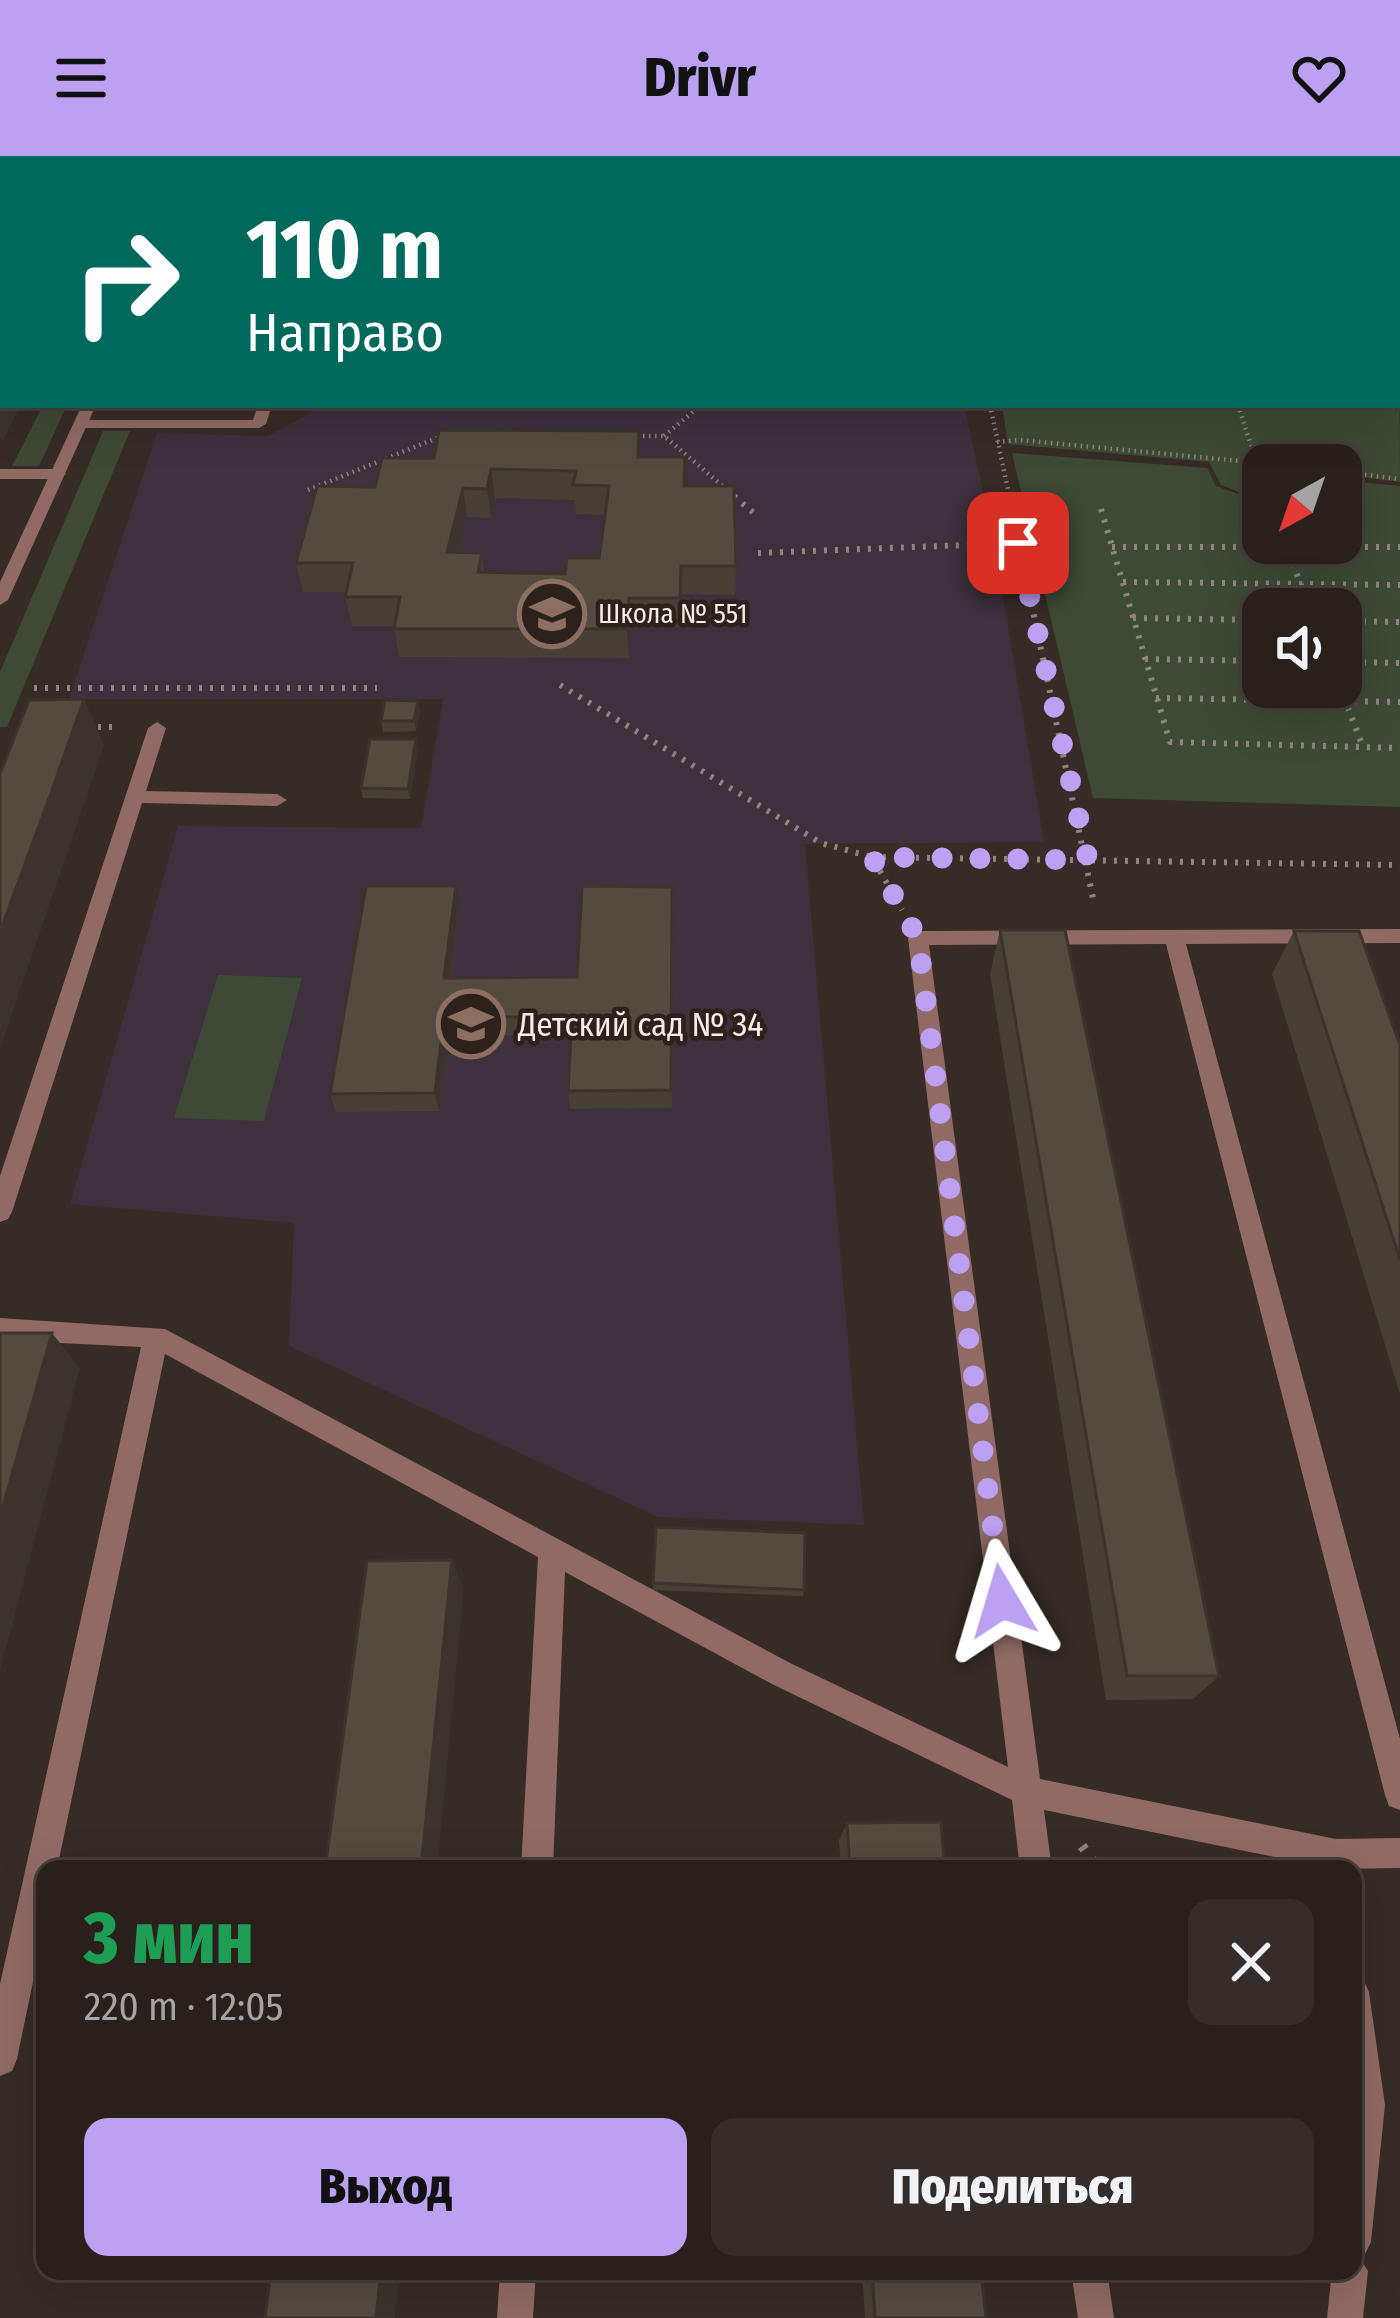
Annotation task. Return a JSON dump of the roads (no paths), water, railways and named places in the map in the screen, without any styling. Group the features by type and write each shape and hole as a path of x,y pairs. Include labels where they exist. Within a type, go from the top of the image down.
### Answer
{"street":[{"path":"0,600 88,408"},
{"path":"81,424 260,424 264,408"},
{"path":"0,474 58,474"},
{"path":"0,1212 158,728"},
{"path":"137,797 277,800"},
{"path":"1035,1860 918,938 1400,936"},
{"path":"1174,937 1400,1795"},
{"path":"0,1329 156,1336 782,1674 1026,1791 1328,1860"},
{"path":"43,1860 156,1336"},
{"path":"537,1860 552,1550"},
{"path":"1350,1860 1400,1852"},
{"path":"0,2060 36,1893"},
{"path":"1362,2060 1368,2105 1362,2160"},
{"path":"515,2318 517,2280"},
{"path":"1091,2280 1096,2318"},
{"path":"1345,2318 1349,2280"}],"place":[{"name":"Школа № 551","path":"552,614"},
{"name":"Детский сад № 34","path":"471,1024"}]}
